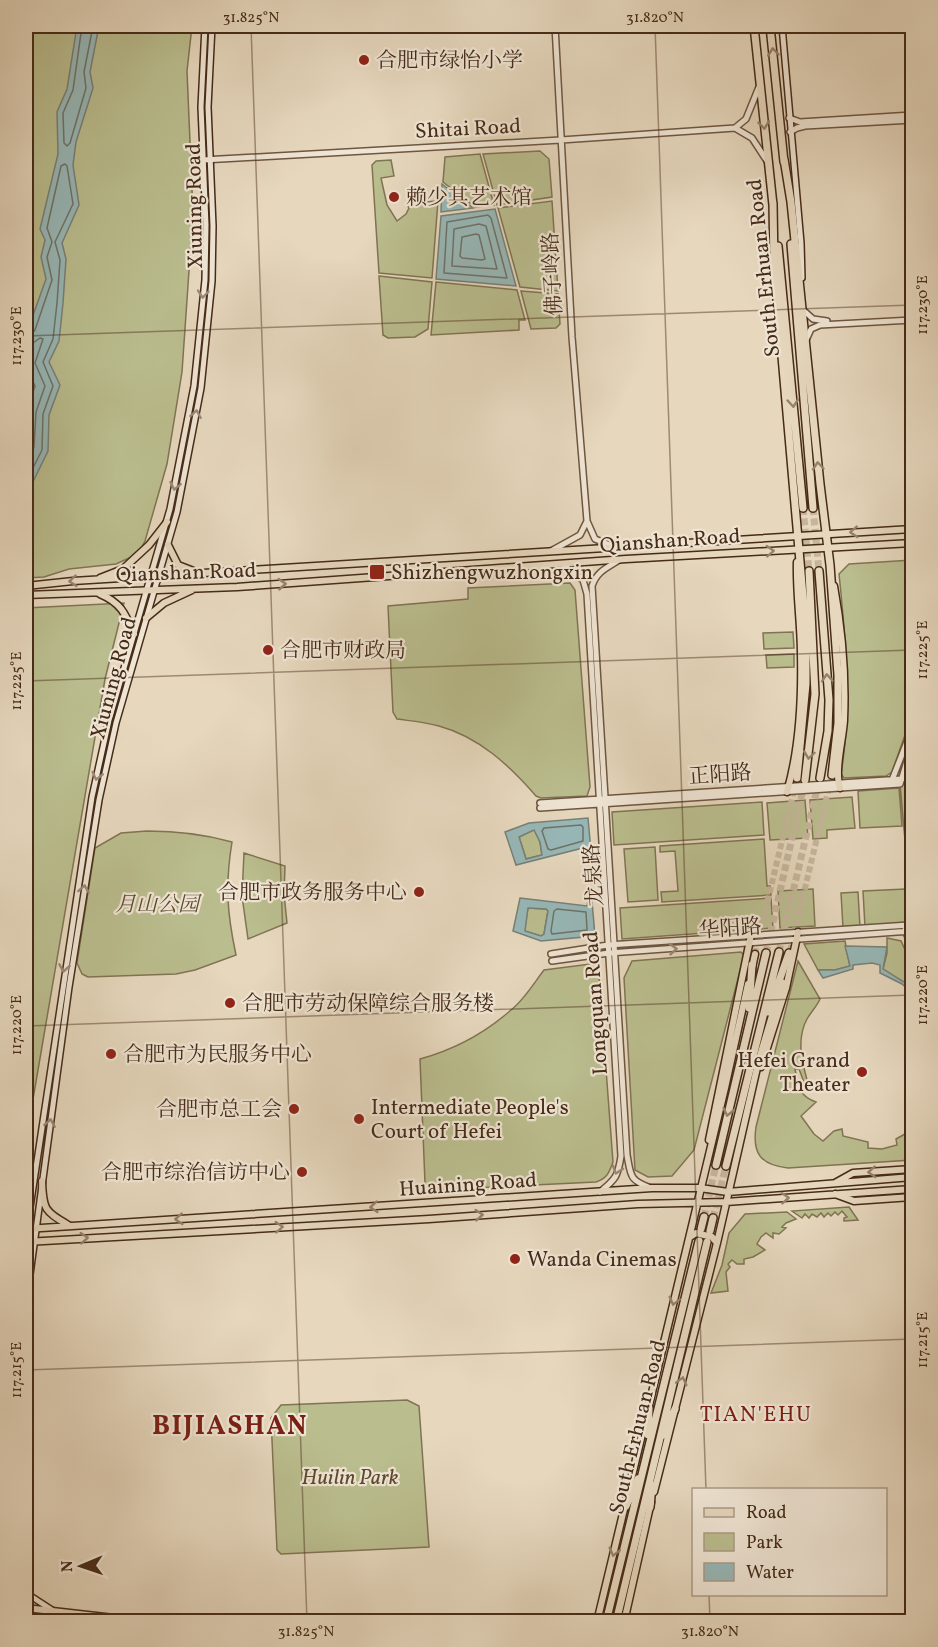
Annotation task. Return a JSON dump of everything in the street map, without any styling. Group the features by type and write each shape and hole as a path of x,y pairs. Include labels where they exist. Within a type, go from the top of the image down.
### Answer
{"highway":[{"name":"South Erhuan Road","path":"754,26 803,508"},
{"name":"South Erhuan Road","path":"770,26 784,159 813,508"},
{"path":"784,159 803,310 825,533 831,565 838,675 838,723 832,773 819,572"},
{"path":"773,203 774,265 801,567 806,652 806,684 797,778"},
{"path":"806,780 811,741 814,679 809,571"},
{"path":"799,760 814,679"},
{"path":"820,778 828,731"},
{"path":"729,1168 779,952"},
{"path":"755,1048 790,952"},
{"path":"716,1165 766,953"},
{"path":"747,1030 752,965"},
{"path":"701,1229 704,1216"},
{"path":"710,1231 712,1218"},
{"name":"South Erhuan Road","path":"606,1622 699,1240"},
{"name":"South Erhuan Road","path":"616,1622 707,1242"},
{"path":"648,1451 649,1408"},
{"path":"650,1507 655,1455 675,1409"},
{"path":"626,1506 646,1461"}],"main road":[{"path":"95,579 123,569 149,545 166,522"},
{"name":"Qianshan Road","path":"26,586 95,579 912,529"},
{"name":"Qianshan Road","path":"26,596 196,589 620,559 912,543"},
{"path":"168,545 178,565 203,573"},
{"path":"787,789 791,777 797,727 801,655 796,582 798,549"},
{"path":"831,565 840,617 843,667 844,719 837,776 839,786"},
{"path":"146,618 164,603 196,589"},
{"path":"97,592 116,600 134,634"},
{"path":"706,1167 710,1130 751,935"},
{"path":"729,1168 741,1147 761,1065 786,988 797,936"},
{"path":"624,1622 650,1507 717,1243 728,1192 729,1168 790,952"},
{"path":"597,1622 690,1237 755,954"},
{"path":"835,1183 853,1173 912,1169"},
{"name":"Huaining Road","path":"26,1229 652,1188 700,1188 728,1192 912,1177"},
{"path":"42,1181 43,1204 48,1212 71,1226"},
{"name":"Huaining Road","path":"26,1242 415,1220 639,1204 697,1204 912,1189"},
{"path":"834,1194 854,1201 912,1197"},
{"path":"690,1237 696,1233 712,1237 717,1243"},
{"path":"26,1608 149,1622"},
{"path":"26,1621 30,1622"}],"street":[{"name":"Xiuning Road","path":"26,1234 92,797 110,720 166,522 194,386 201,321 206,225 201,106 205,26"},
{"name":"Xiuning Road","path":"26,1304 69,987 99,800 116,723 177,512 203,371 212,281 213,226 208,107 212,26"},
{"name":"佛子岭路","path":"555,26 572,337 587,521"},
{"path":"782,26 801,243 802,301"},
{"path":"760,86 746,119 735,128 752,138 769,164"},
{"path":"789,118 800,122 912,118"},
{"path":"790,132 806,126 912,118"},
{"name":"Shitai Road","path":"203,160 735,128"},
{"path":"803,310 808,316 820,321 912,318"},
{"path":"806,340 811,329 820,325 912,318"},
{"path":"587,521 595,539 618,548"},
{"path":"550,551 580,535 587,521"},
{"path":"603,801 592,586 601,571 620,559"},
{"name":"Longquan Road","path":"562,564 583,580 587,594 603,801 611,944"},
{"path":"888,785 893,779 912,729"},
{"path":"901,782 912,745"},
{"name":"正阳路","path":"839,786 893,779 901,782"},
{"name":"正阳路","path":"540,805 839,786 888,785 901,782"},
{"path":"908,929 912,947"},
{"name":"华阳路","path":"797,936 750,943 551,957 611,944 751,935 797,936 908,929"},
{"path":"611,944 627,1155 631,1174 636,1183 652,1188"},
{"name":"Longquan Road","path":"600,1192 615,1180 621,1156 612,953"},
{"path":"26,1593 53,1611"}],"green space":[{"path":"31,26 192,26 187,71 193,213 182,372 167,464 145,541 138,554 116,564 69,569 44,577 26,578 26,65"},
{"path":"540,151 549,159 552,197 497,205 483,154"},
{"path":"480,154 494,205 475,207 443,182 445,157"},
{"path":"391,160 394,176 381,178 387,205 397,221 406,214 409,208 406,203 438,201 432,278 379,273 372,165 376,161"},
{"path":"552,201 558,291 520,287 498,208"},
{"path":"379,276 432,282 428,329 415,337 388,338 383,335"},
{"path":"436,282 517,290 525,320 519,320 519,330 431,335"},
{"path":"521,291 558,294 560,324 556,328 531,329"},
{"path":"912,560 912,715 892,772 886,776 844,778 841,774 846,724 847,674 839,574 849,564"},
{"path":"570,583 575,590 590,787 587,796 541,798 536,796 504,763 467,737 434,725 397,719 393,712 388,606 468,599 468,588"},
{"path":"124,603 105,679 26,1140 26,608"},
{"path":"793,632 794,648 764,649 763,633"},
{"path":"794,654 794,667 767,668 766,655"},
{"path":"912,753 912,841 905,840 900,784"},
{"path":"899,788 902,826 860,828 858,791"},
{"path":"852,797 855,828 827,830 827,838 813,839 810,800"},
{"path":"805,800 808,838 770,840 767,803"},
{"path":"762,802 764,835 614,845 612,812"},
{"path":"534,829 540,842 542,855 526,859 519,837"},
{"name":"月山公园","path":"147,831 190,834 232,842 228,872 228,899 236,955 195,970 176,974 88,977 82,974 77,963 95,848 121,833"},
{"path":"764,839 767,886 770,886 771,895 662,902 661,892 678,891 675,851 660,852 660,846"},
{"path":"655,847 658,900 628,902 624,849"},
{"path":"244,853 285,866 284,894 287,923 248,939 242,896"},
{"path":"813,889 815,926 780,928 778,891"},
{"path":"905,889 908,924 865,927 863,891"},
{"path":"858,892 860,927 843,928 841,893"},
{"path":"771,898 773,928 622,939 620,908"},
{"path":"528,908 548,911 544,934 541,936 524,931"},
{"path":"887,938 901,941 912,965 912,987 883,969 887,953"},
{"path":"845,941 850,966 835,970 818,970 804,944"},
{"path":"741,952 744,955 694,1150 672,1176 648,1177 635,1170 624,978 632,961"},
{"path":"798,961 820,999 807,1019 801,1036 803,1063 810,1090 807,1090 799,1069 795,1069 800,1090 810,1100 816,1102 801,1116 814,1134 823,1141 834,1131 842,1129 843,1136 868,1142 868,1148 882,1149 897,1145 896,1139 912,1130 912,1160 788,1168 765,1161 757,1151 756,1127"},
{"path":"598,963 613,1162 608,1174 596,1182 433,1190 425,1183 420,1059 456,1046 490,1026 516,1006 544,970"},
{"path":"849,1207 858,1220 844,1221 847,1217 842,1211 838,1215 835,1212 831,1216 828,1213 824,1217 821,1213 817,1217 812,1214 809,1218 805,1214 802,1218 792,1211"},
{"path":"787,1212 796,1219 786,1223 782,1227 786,1228 779,1234 773,1233 773,1238 766,1233 761,1237 757,1244 765,1250 744,1259 744,1264 737,1264 732,1260 726,1272 728,1291 711,1293 722,1265 729,1233 745,1214"},
{"name":"Huilin Park","path":"407,1400 419,1406 429,1547 281,1554 277,1550 271,1418 281,1405"}],"water":[{"path":"77,26 99,26 90,72 93,88 76,142 73,165 79,205 62,243 66,259 59,341 49,362 60,385 49,415 48,451 26,496 26,335 46,279 41,257 45,240 40,229 58,154 57,112 67,89"},
{"path":"442,184 473,208 441,212"},
{"path":"495,209 516,286 436,279 441,216"},
{"path":"588,818 591,851 584,853 583,848 516,865 505,832 529,823","holes":["534,830 540,842 542,855 526,859 519,837"]},
{"path":"520,898 587,906 588,900 592,901 595,936 541,941 513,931","holes":["528,908 548,911 544,934 541,936 525,931"]},
{"path":"845,946 887,947 883,969 912,987 911,992 902,984 880,973 880,965 872,963 853,965 853,969 823,978 818,970 835,970 850,966"}],"tunnel":[{"path":"803,508 809,571"},
{"path":"813,508 819,571"},
{"path":"790,951 832,775"},
{"path":"755,954 797,778"},
{"path":"766,953 804,785"},
{"path":"779,952 818,785"},
{"path":"704,1217 716,1165"},
{"path":"713,1218 726,1166"}],"place":[{"name":"合肥市绿怡小学","path":"364,60"},
{"name":"赖少其艺术馆","path":"394,197"},
{"name":"Shizhengwuzhongxin","path":"377,572"},
{"name":"合肥市财政局","path":"268,650"},
{"name":"合肥市政务服务中心","path":"419,892"},
{"name":"合肥市劳动保障综合服务楼","path":"230,1003"},
{"name":"合肥市为民服务中心","path":"111,1054"},
{"name":"Hefei Grand Theater","path":"862,1072"},
{"name":"合肥市总工会","path":"294,1109"},
{"name":"Intermediate People's Court of Hefei","path":"359,1119"},
{"name":"合肥市综治信访中心","path":"302,1172"},
{"name":"Wanda Cinemas","path":"515,1259"}],"district":[{"name":"TIAN'EHU","path":"756,1413"},
{"name":"BIJIASHAN","path":"230,1425"}]}
